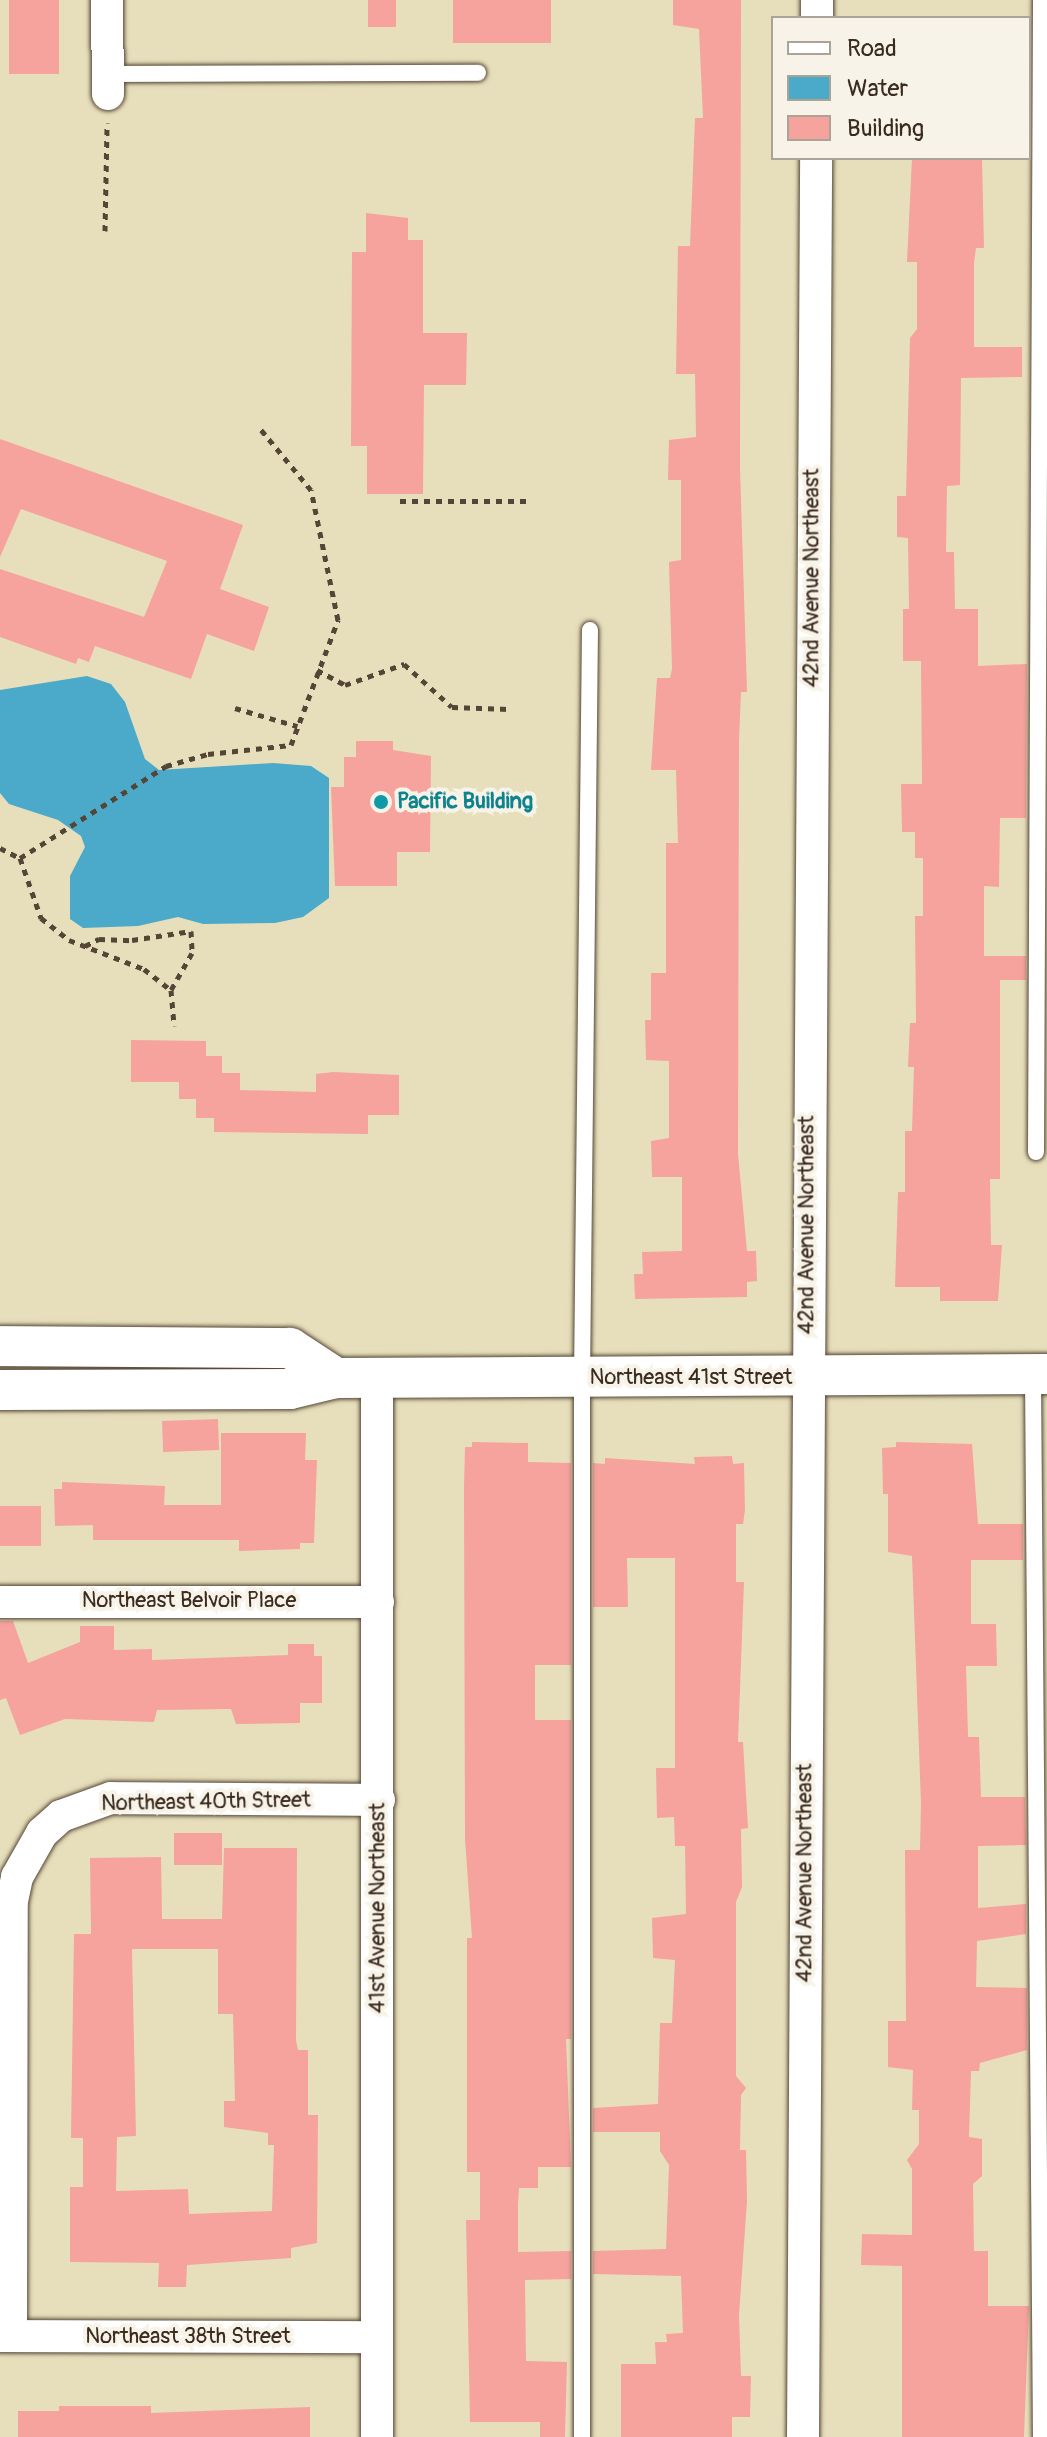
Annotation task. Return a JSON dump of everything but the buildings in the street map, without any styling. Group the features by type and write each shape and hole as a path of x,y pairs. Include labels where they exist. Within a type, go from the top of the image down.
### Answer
{"street":[{"path":"107,0 108,84"},
{"name":"42nd Avenue Northeast","path":"803,2437 806,1377 816,160"},
{"path":"0,1346 290,1348 336,1378"},
{"name":"Northeast 41st Street","path":"0,1390 290,1389 336,1378 1040,1374"},
{"name":"41st Avenue Northeast","path":"377,1378 377,2437"},
{"name":"Northeast Belvoir Place","path":"0,1602 378,1602"},
{"name":"Northeast 40th Street","path":"6,2336 12,1901 17,1877 42,1833 61,1816 111,1798 379,1800"},
{"name":"Northeast 38th Street","path":"6,2336 377,2337"}],"lane":[{"path":"1036,1152 1041,0"},
{"path":"108,84 478,73"},
{"path":"582,2437 582,1379 590,630"},
{"path":"1040,1374 1041,2437"}],"path":[{"path":"105,231 108,84"},
{"path":"20,858 166,766 208,754 291,745 338,620 311,490 258,426"},
{"path":"400,501 529,501"},
{"path":"317,670 345,685 404,664 452,707 509,709"},
{"path":"235,708 297,726"},
{"path":"0,848 20,858 41,918 84,946 144,969 171,990"},
{"path":"84,946 99,939 132,940 191,931 192,953 171,990 174,1026"}],"water":[{"path":"87,676 111,684 125,702 145,759 159,770 273,763 311,766 329,778 329,898 303,917 275,923 203,924 178,917 138,926 83,928 70,919 70,876 85,847 81,836 58,820 9,804 0,793 0,690"}],"place":[{"name":"Pacific Building","path":"381,802"}]}
